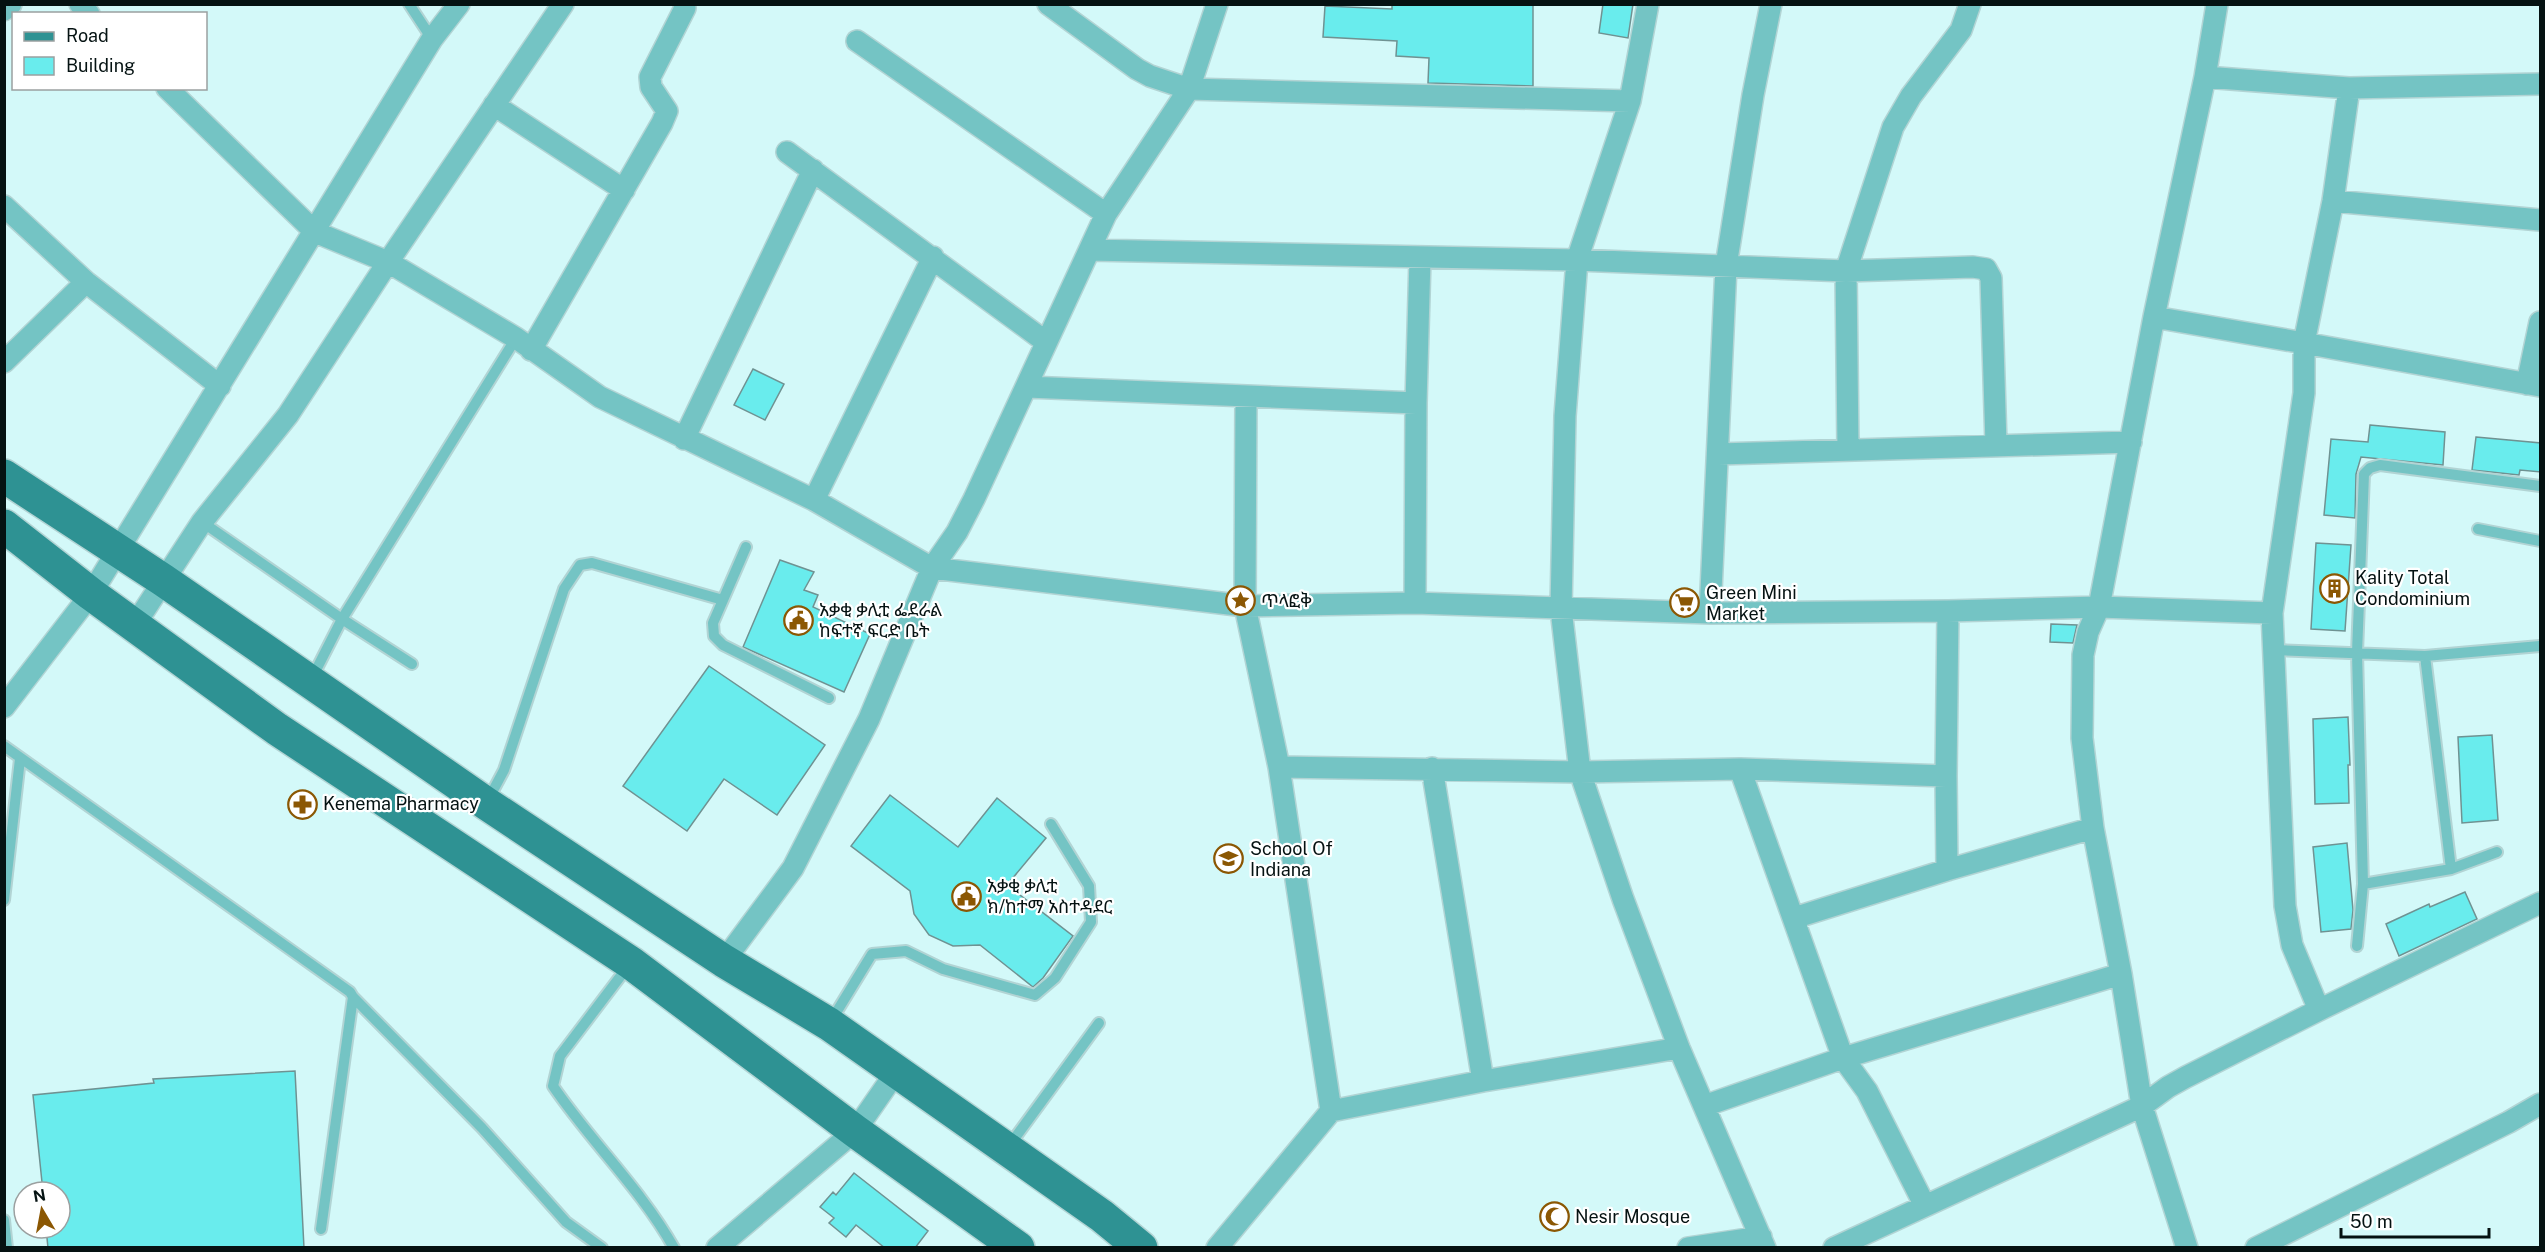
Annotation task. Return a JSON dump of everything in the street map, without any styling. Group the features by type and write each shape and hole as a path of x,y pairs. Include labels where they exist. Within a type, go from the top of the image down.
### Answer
{"main road":[{"path":"4,476 163,580 487,804 724,961 829,1024 1102,1216 1141,1248"},
{"path":"4,526 134,626 277,729 631,963 855,1131 1018,1248"}],"street":[{"path":"4,10 11,4"},
{"path":"4,707 91,594 432,39 459,4"},
{"path":"134,626 202,522 288,415 388,262 563,4"},
{"path":"524,344 624,190 667,111 651,87 650,77 685,8 684,4"},
{"path":"1048,4 1137,69 1150,76 1189,89 1630,101"},
{"path":"724,961 793,868 869,719 932,568 957,532 974,499 1106,214 1189,89 1217,4"},
{"path":"1648,4 1630,101 1577,260 1565,416 1561,609 1580,772 1623,899 1679,1048 1763,1242 1688,1248"},
{"path":"1710,613 1726,266 1753,95 1771,4"},
{"path":"1848,450 1846,271 1893,128 1911,96 1961,30 1970,4"},
{"path":"2187,1248 2142,1106 2121,974 2093,828 2082,738 2083,655 2088,632 2099,607 2154,317 2205,77 2217,4"},
{"path":"857,42 1106,214"},
{"path":"2205,77 2349,88 2541,84"},
{"path":"2319,1010 2292,945 2286,922 2272,614 2305,381 2304,343 2333,201 2349,88"},
{"path":"169,90 315,232 388,262 524,344 600,397 814,500 932,568 1245,606 1415,603 1710,613 2099,607 2272,614"},
{"path":"494,105 624,190"},
{"path":"787,152 1046,342"},
{"path":"684,439 813,170"},
{"path":"2333,201 2541,220"},
{"path":"4,206 86,282 220,386"},
{"path":"1090,250 1577,260 1846,271 1973,267 1986,269 1991,278 1996,446"},
{"path":"814,500 933,257"},
{"path":"1415,603 1416,404 1420,258"},
{"path":"4,363 86,282"},
{"path":"2154,317 2534,385 2541,322"},
{"path":"2305,381 2318,365 2326,349"},
{"path":"1027,387 1416,404"},
{"path":"1246,396 1245,606 1279,767 1331,1112"},
{"path":"1718,454 2131,442"},
{"path":"1947,870 1948,611"},
{"path":"1279,767 1580,772 1740,769 1946,776"},
{"path":"1432,768 1483,1081"},
{"path":"1740,769 1843,1058 1867,1091 1924,1204"},
{"path":"1794,918 1947,870 2093,828"},
{"path":"1834,1248 1924,1204 2142,1106 2168,1087 2319,1010 2541,903"},
{"path":"1704,1106 1843,1058 2121,974"},
{"path":"1217,1248 1331,1112 1483,1081 1679,1048"},
{"path":"717,1248 855,1131 896,1072"},
{"path":"2256,1248 2541,1104"},
{"path":"2509,1122 2541,1116"}],"lane":[{"path":"409,4 432,39"},
{"path":"311,681 342,619 524,344"},
{"path":"2357,946 2363,884 2357,653 2364,474 2370,468 2380,465 2541,486"},
{"path":"202,522 342,619 412,663"},
{"path":"2478,529 2541,541"},
{"path":"746,547 712,623 714,636 723,645 829,698"},
{"path":"487,804 504,770 564,589 580,565 592,563 723,600"},
{"path":"2274,650 2425,656 2541,646"},
{"path":"2425,656 2451,868"},
{"path":"4,746 350,992 482,1128 566,1222 602,1248"},
{"path":"4,900 20,759"},
{"path":"829,1024 872,954 906,951 943,969 1035,995 1055,978 1091,922 1089,886 1051,824"},
{"path":"2363,884 2451,868 2497,852"},
{"path":"631,963 560,1056 554,1086 569,1109 658,1220 674,1248"},
{"path":"321,1229 353,997"},
{"path":"1007,1149 1099,1023"},
{"path":"4,1220 7,1248"}],"building":[{"path":"1392,4 1533,4 1533,86 1428,83 1429,58 1396,56 1397,41 1323,37 1325,6 1392,9"},
{"path":"1603,4 1633,4 1628,38 1599,33"},
{"path":"753,369 784,384 765,420 734,405"},
{"path":"2370,425 2445,432 2443,465 2361,457 2356,474 2355,518 2324,515 2331,439 2368,442"},
{"path":"2476,437 2541,443 2541,472 2520,470 2519,475 2472,470"},
{"name":"Kality Total Condominium","path":"2316,543 2351,545 2345,631 2311,629"},
{"name":"አቃቂ ቃሊቲ ፌደራል ከፍተኛ ፍርድ ቤት","path":"780,560 814,572 804,590 818,595 813,607 870,634 844,692 743,647"},
{"path":"2051,624 2077,625 2073,643 2050,642"},
{"path":"709,666 825,745 777,815 724,779 687,831 623,786"},
{"path":"2348,717 2349,803 2315,804 2313,719"},
{"path":"2492,735 2498,820 2462,823 2458,737"},
{"name":"አቃቂ ቃሊቲ ክ/ከተማ አስተዳደር","path":"890,795 958,847 997,798 1046,838 1007,885 1073,936 1043,978 1033,987 980,945 953,946 929,935 914,914 910,891 851,846"},
{"path":"2347,843 2353,910 2351,929 2321,932 2313,847"},
{"path":"2465,892 2477,919 2399,956 2386,924 2429,904 2430,907"},
{"path":"295,1071 304,1248 48,1248 47,1240 72,1240 72,1180 42,1180 33,1095 154,1083 153,1079"},
{"path":"854,1173 928,1231 915,1248 885,1248 856,1225 846,1237 829,1223 834,1218 820,1207 833,1192 836,1195"}],"place":[{"name":"Kality Total Condominium","path":"2334,588"},
{"name":"ጥላፎቅ","path":"1240,601"},
{"name":"Green Mini Market","path":"1685,603"},
{"name":"አቃቂ ቃሊቲ ፌደራል ከፍተኛ ፍርድ ቤት","path":"798,620"},
{"name":"Kenema Pharmacy","path":"302,804"},
{"name":"School Of Indiana","path":"1229,859"},
{"name":"አቃቂ ቃሊቲ ክ/ከተማ አስተዳደር","path":"966,896"},
{"name":"Nesir Mosque","path":"1554,1217"}]}
